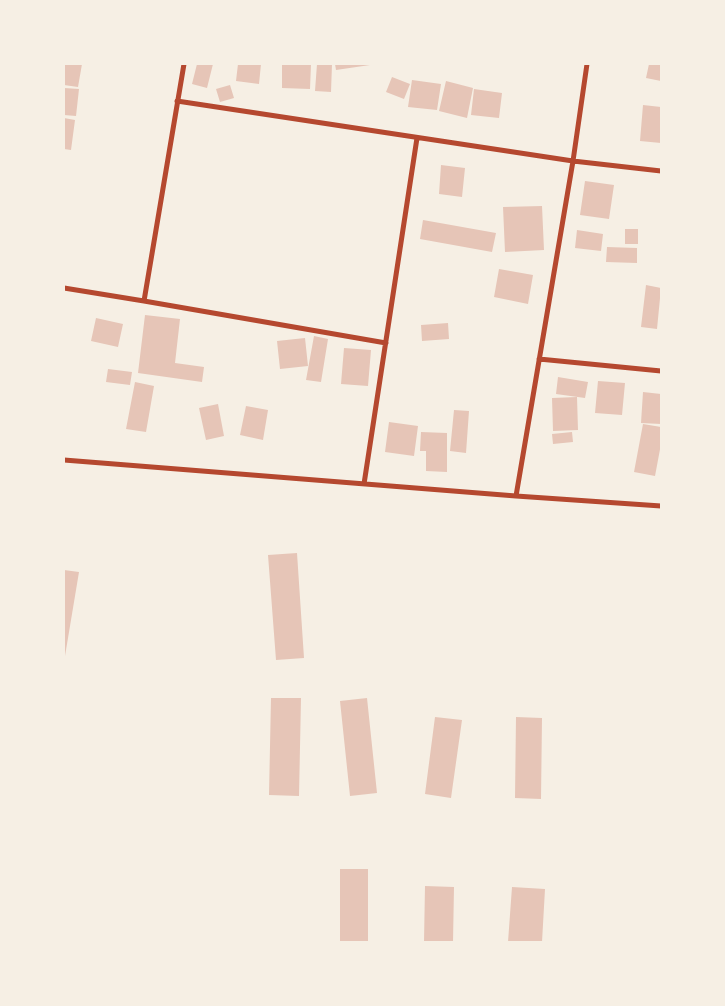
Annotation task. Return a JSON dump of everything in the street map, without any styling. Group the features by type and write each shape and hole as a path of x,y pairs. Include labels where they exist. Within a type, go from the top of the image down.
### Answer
{"street":[{"path":"144,301 184,64"},
{"path":"516,496 573,161 587,64"},
{"path":"177,101 573,161 661,171"},
{"path":"364,484 417,138"},
{"path":"64,288 386,343"},
{"path":"539,359 661,371"},
{"path":"64,460 661,506"}],"building":[{"path":"64,64 82,64 78,87 64,85"},
{"path":"197,64 213,64 207,88 192,84"},
{"path":"238,64 261,64 259,84 236,81"},
{"path":"282,64 311,64 310,89 282,88"},
{"path":"317,64 332,64 331,92 315,91"},
{"path":"335,64 370,64 370,65 336,70"},
{"path":"649,64 661,64 661,81 646,78"},
{"path":"392,77 410,84 404,99 386,92"},
{"path":"412,80 441,84 437,110 408,107"},
{"path":"446,81 473,88 467,118 439,111"},
{"path":"230,85 234,98 220,102 216,89"},
{"path":"64,88 79,89 76,116 64,115"},
{"path":"474,89 502,93 499,118 471,115"},
{"path":"643,105 661,107 661,143 640,141"},
{"path":"64,118 75,120 71,150 64,149"},
{"path":"441,165 465,168 462,197 439,194"},
{"path":"585,181 614,185 609,219 580,215"},
{"path":"542,206 544,250 505,252 503,207"},
{"path":"423,220 496,233 492,252 420,239"},
{"path":"625,229 638,229 638,244 625,244"},
{"path":"577,230 603,234 601,251 575,248"},
{"path":"607,247 637,248 637,263 606,262"},
{"path":"499,269 533,275 528,304 494,297"},
{"path":"646,285 661,288 657,329 641,327"},
{"path":"145,315 180,319 175,363 204,367 202,382 138,373"},
{"path":"96,318 123,324 118,347 91,341"},
{"path":"448,323 449,339 422,341 421,325"},
{"path":"314,336 328,339 321,382 306,380"},
{"path":"305,338 308,366 280,369 277,341"},
{"path":"344,348 371,350 368,386 341,384"},
{"path":"108,369 132,372 130,385 106,382"},
{"path":"558,377 588,382 585,398 556,394"},
{"path":"598,381 625,383 622,415 595,413"},
{"path":"135,382 154,386 146,432 126,429"},
{"path":"643,392 661,394 661,424 641,423"},
{"path":"577,397 578,430 553,431 552,398"},
{"path":"218,404 224,436 206,440 199,408"},
{"path":"246,406 268,410 263,440 240,435"},
{"path":"454,410 469,411 466,453 450,451"},
{"path":"389,422 418,426 414,456 385,452"},
{"path":"643,424 661,427 661,444 655,476 634,472"},
{"path":"421,432 447,433 447,472 426,471 426,451 420,451"},
{"path":"572,432 573,442 553,444 552,434"},
{"path":"297,553 304,658 276,660 268,555"},
{"path":"64,570 79,572 65,656 64,656"},
{"path":"271,698 301,698 299,796 269,795"},
{"path":"367,698 377,793 350,796 340,701"},
{"path":"435,717 462,720 451,798 425,794"},
{"path":"516,717 542,718 541,799 515,798"},
{"path":"340,869 368,869 368,942 340,942"},
{"path":"425,886 454,887 453,942 424,942"},
{"path":"512,887 545,889 542,942 508,942"}]}
